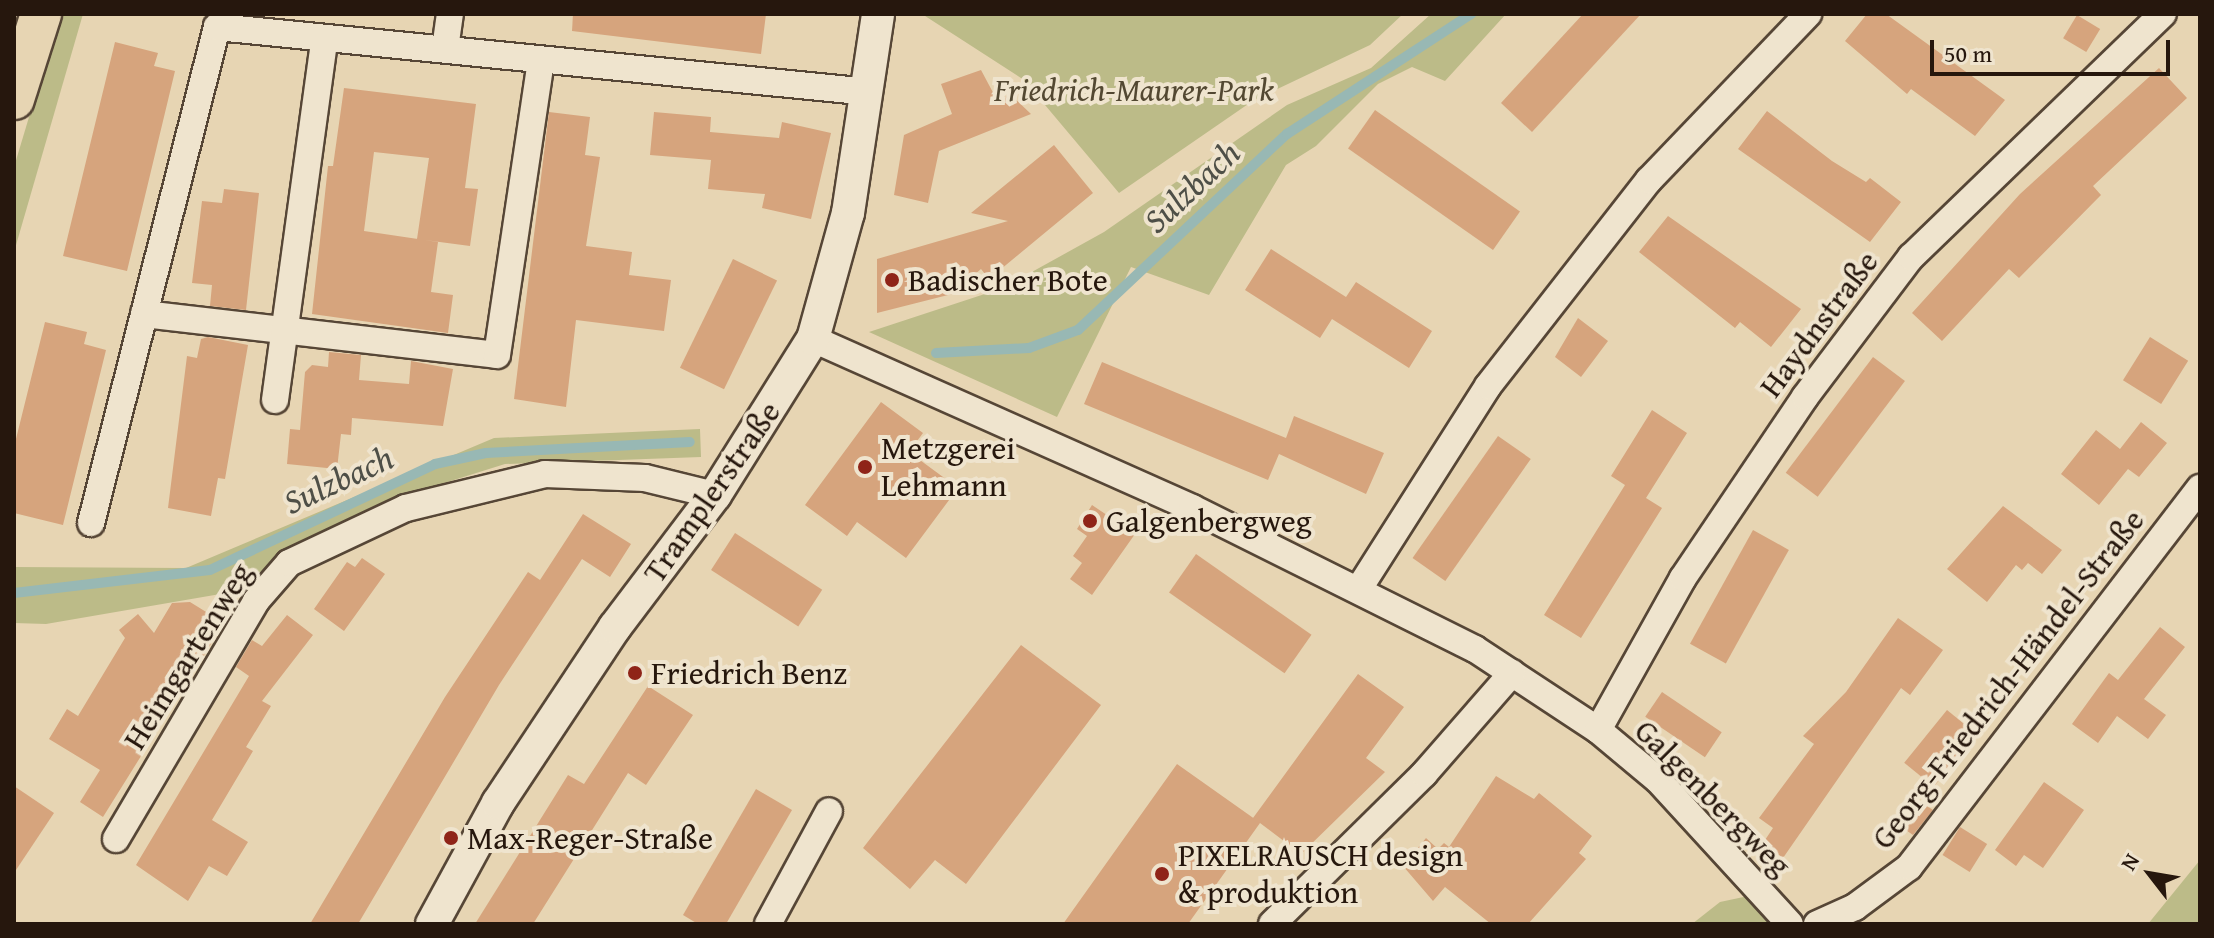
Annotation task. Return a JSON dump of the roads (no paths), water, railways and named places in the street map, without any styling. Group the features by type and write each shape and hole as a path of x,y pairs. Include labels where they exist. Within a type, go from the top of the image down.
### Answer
{"main road":[{"path":"14,99 41,14"}],"street":[{"path":"445,49 450,14"},
{"name":"Tramplerstraße","path":"432,924 498,803 615,627 715,495 813,339 848,213 869,92 878,14"},
{"path":"1360,587 1488,386 1649,180 1808,14"},
{"name":"Haydnstraße","path":"1598,730 1683,578 1805,397 1911,257 2163,14"},
{"path":"91,523 218,21 294,25 324,40 445,49 869,92"},
{"path":"275,400 324,40"},
{"path":"144,314 283,333 497,355 541,60"},
{"name":"Galgenbergweg","path":"813,339 1360,587 1512,673 1598,730 1658,780 1790,924"},
{"name":"Heimgartenweg","path":"116,839 256,601 289,563 406,508 545,474 645,478 715,495"},
{"name":"Georg-Friedrich-Händel-Straße","path":"1817,924 1855,907 1909,867 2200,488"},
{"path":"1272,924 1424,774 1512,673"},
{"path":"768,924 829,811"}],"waterway":[{"name":"Sulzbach","path":"936,353 1029,348 1078,330 1287,134 1471,14"},
{"name":"Sulzbach","path":"14,593 210,570 435,464 486,453 690,442"}],"place":[{"name":"Badischer Bote","path":"892,280"},
{"name":"Metzgerei Lehmann","path":"865,467"},
{"name":"Galgenbergweg","path":"1090,521"},
{"name":"Friedrich Benz","path":"635,673"},
{"name":"Max-Reger-Straße","path":"451,838"},
{"name":"PIXELRAUSCH design & produktion","path":"1162,874"}],"park label":[{"name":"Friedrich-Maurer-Park","path":"1134,90"}]}
